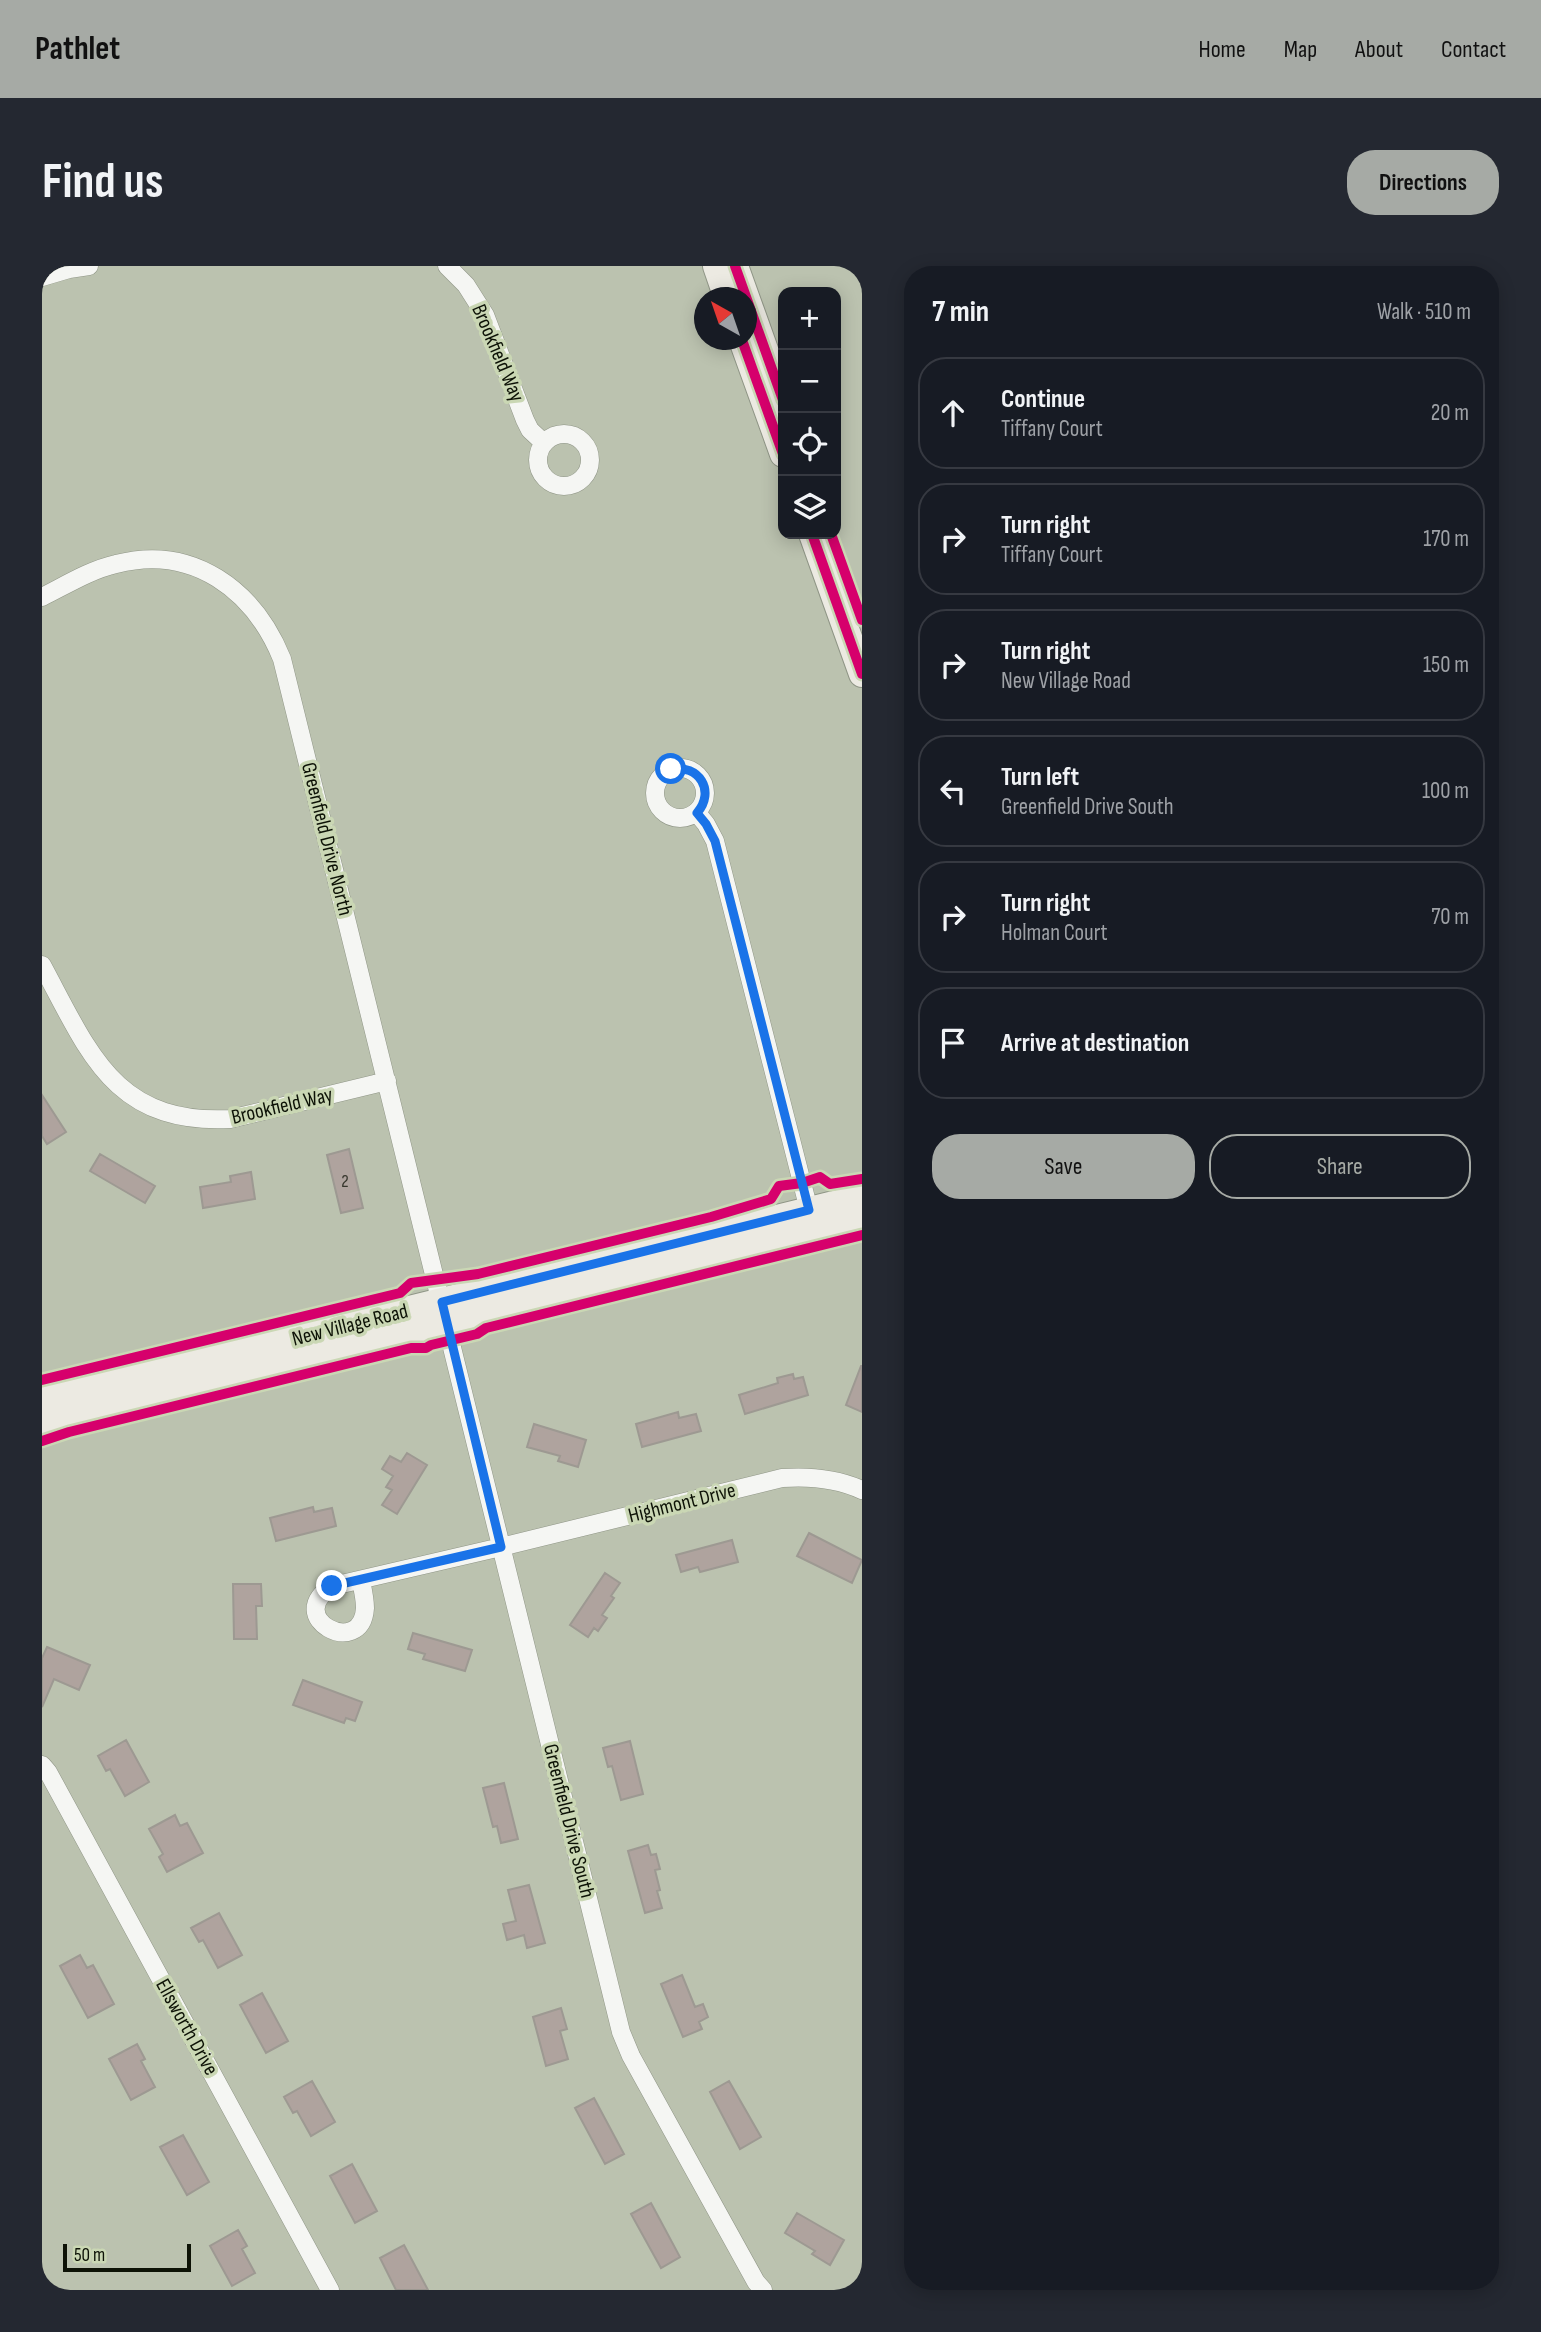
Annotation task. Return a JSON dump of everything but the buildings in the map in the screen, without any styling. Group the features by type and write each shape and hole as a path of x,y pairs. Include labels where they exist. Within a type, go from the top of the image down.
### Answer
{"main road":[{"path":"716,266 723,287"},
{"path":"735,266 778,386"},
{"path":"746,350 778,440"},
{"path":"814,539 862,674"},
{"path":"833,539 862,620"},
{"name":"New Village Road","path":"42,1423 444,1313 812,1221 862,1197"},
{"name":"New Village Road","path":"812,1221 862,1220"},
{"name":"New Village Road","path":"42,1400 444,1313"}],"street":[{"path":"42,277 89,266"},
{"name":"Brookfield Way","path":"447,266 466,285 480,305 530,430 544,443"},
{"name":"Greenfield Drive North","path":"42,597 94,570 117,563 161,560 206,572 227,584 246,599 273,636 282,659 444,1313"},
{"path":"697,813 715,841 812,1221"},
{"name":"Brookfield Way","path":"42,965 98,1065 116,1084 157,1110 193,1119 230,1119 387,1081"},
{"name":"Greenfield Drive South","path":"444,1313 621,2032 631,2056 756,2282 763,2290"},
{"name":"Highmont Drive","path":"361,1581 782,1478 809,1476 837,1481 862,1490"},
{"name":"Ellsworth Drive","path":"42,1765 330,2290"}],"cycle path":[{"path":"735,266 778,386"},
{"path":"746,350 778,440"},
{"path":"814,539 862,674"},
{"path":"833,539 862,620"},
{"path":"42,1380 400,1293 411,1283 478,1274 711,1217 771,1199 779,1186 820,1177 830,1184 862,1179"},
{"path":"42,1441 69,1432 411,1348 426,1348 477,1334 486,1328 862,1235"}],"route":[{"path":"332,1586 501,1547 442,1302 809,1210 715,841 697,813 706,797 706,788 696,772 680,767 671,769"}]}
